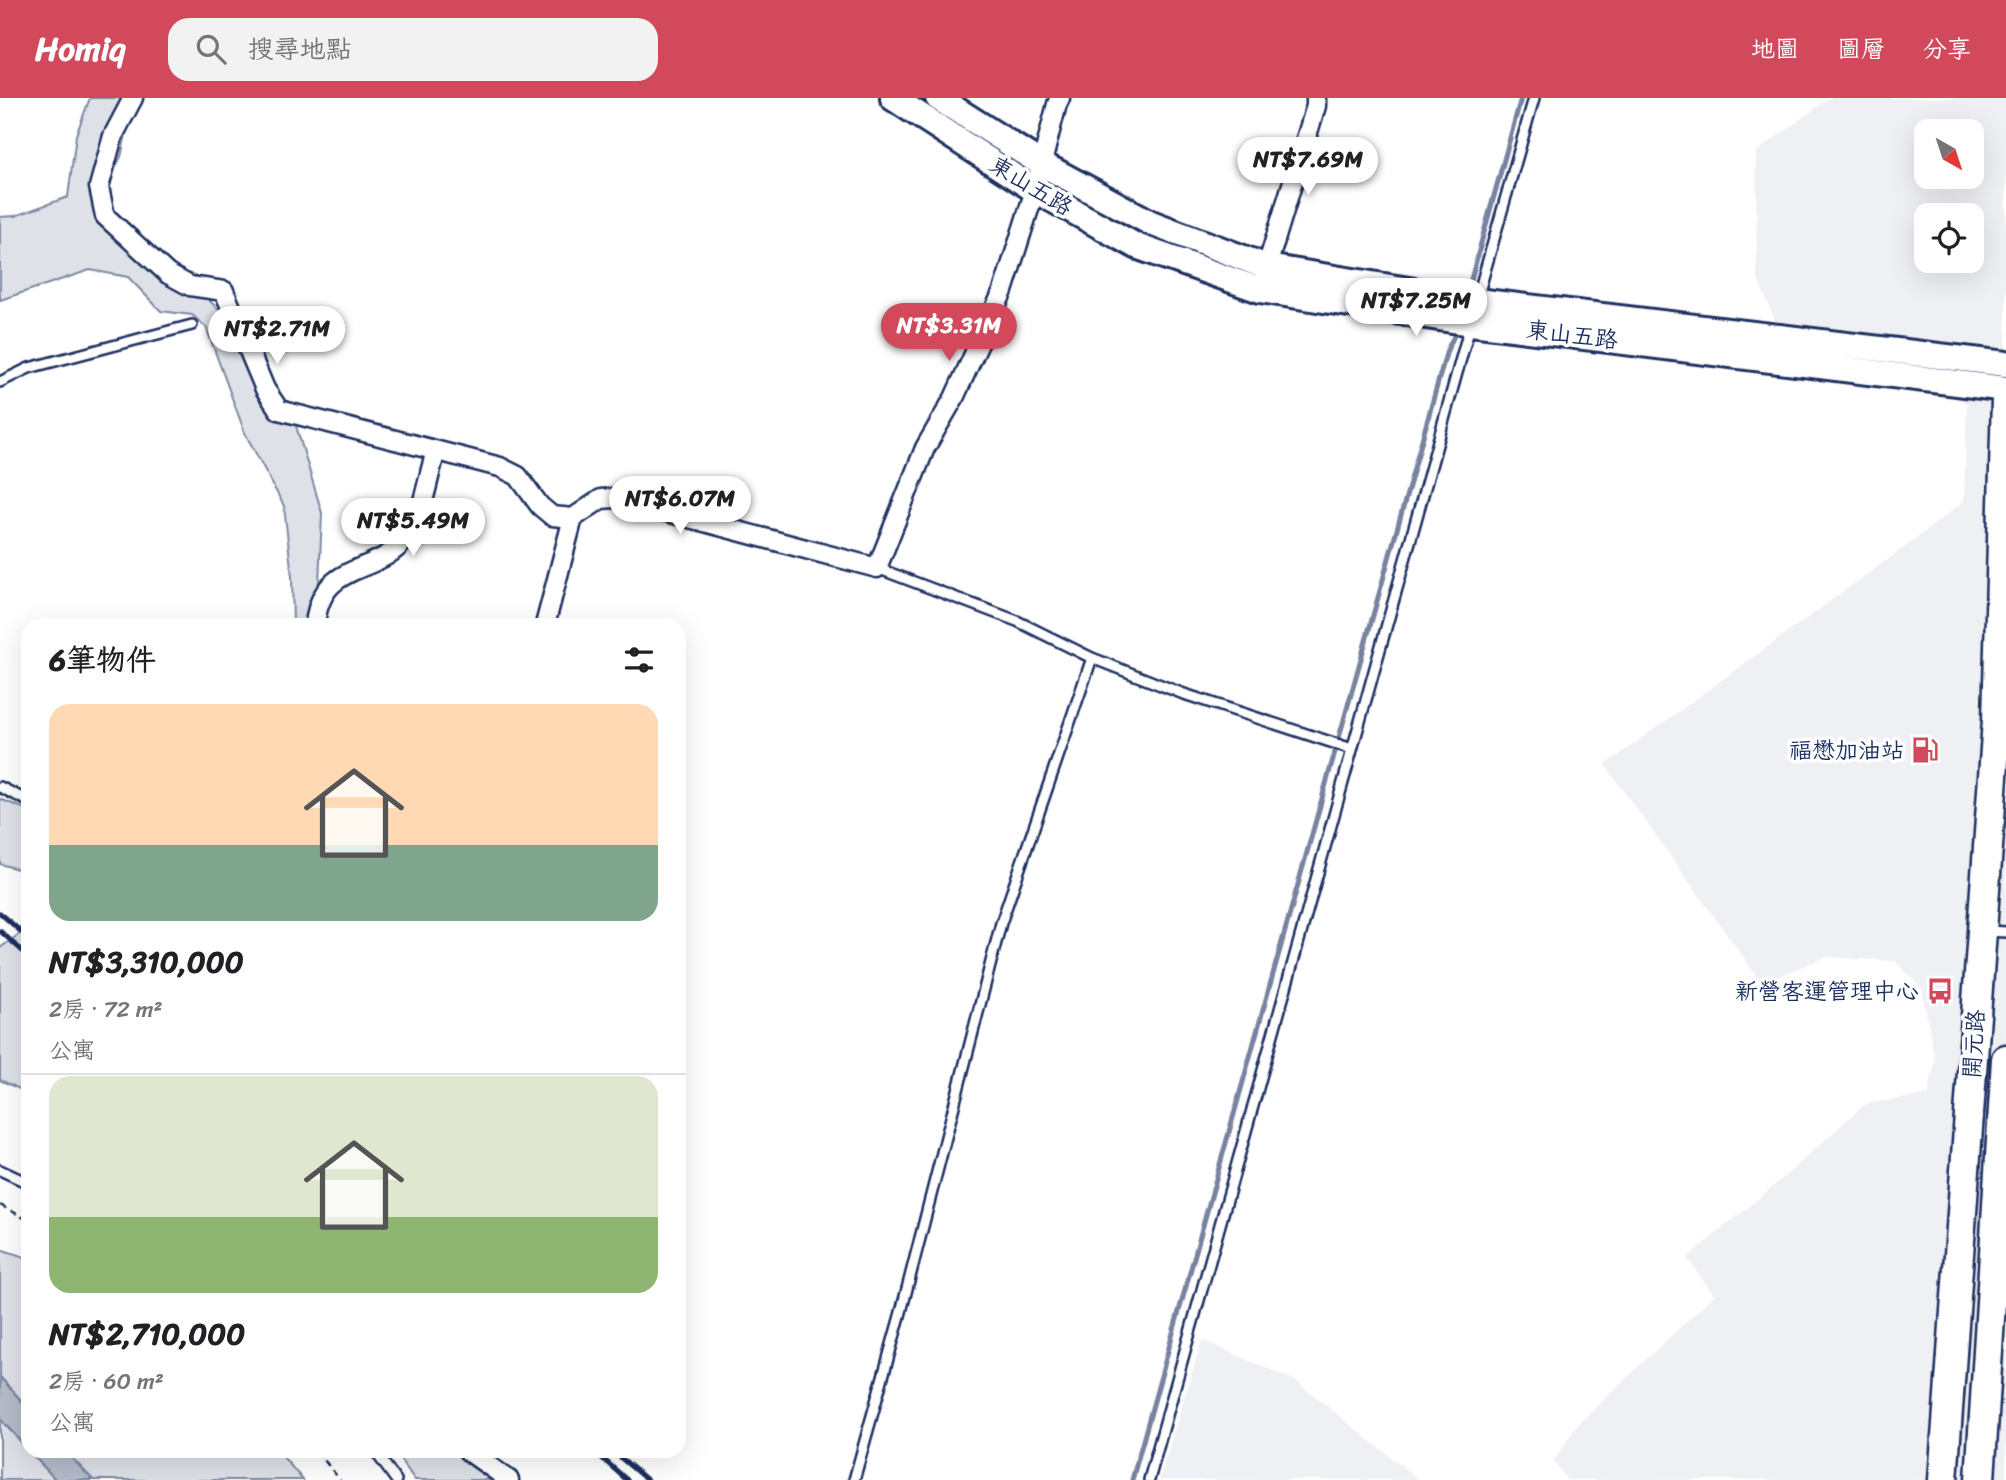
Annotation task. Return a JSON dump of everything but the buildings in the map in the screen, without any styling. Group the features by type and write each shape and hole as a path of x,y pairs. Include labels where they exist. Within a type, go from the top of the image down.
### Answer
{"main road":[{"name":"開元路","path":"1944,1480 1994,932 2002,687 2006,398"},
{"name":"開元路","path":"1980,1480 2006,1059"}],"street":[{"path":"133,98 113,136 99,187 105,216 168,274 190,286 223,291 265,388 279,410 487,463 518,476 540,506 552,516 573,518 601,499 614,498 877,568 925,448 954,398 1003,291 1060,98"},
{"name":"東山五路","path":"892,98 1035,190 1136,246 1263,279 2006,389"},
{"name":"東山五路","path":"938,98 1040,163 1263,279"},
{"path":"1263,279 1316,107 1316,98"},
{"name":"東山五路","path":"1474,312 2006,364"},
{"path":"317,618 323,595 333,581 355,568 387,556 405,540 415,524 436,451"},
{"path":"547,618 573,518"},
{"path":"478,1458 509,1480"}],"lane":[{"path":"1149,1480 1534,98"},
{"path":"0,382 29,368 192,325"},
{"path":"877,568 1017,621 1092,658 1181,693 1352,749"},
{"path":"854,1480 900,1316 1001,923 1092,658"},
{"path":"0,787 21,798"},
{"path":"0,1170 21,1180"},
{"path":"380,1458 396,1480"}],"path":[{"path":"0,1205 21,1216"},
{"path":"323,1458 340,1480"}],"shaded area":[{"path":"90,98 134,98 121,157 103,190 115,220 148,264 182,274 248,338 296,426 322,513 319,583 326,610 324,618 293,618 292,577 284,506 245,433 206,327 192,315 161,311 128,277 90,270 0,300 0,217 15,216 68,197 76,135"},
{"path":"1829,98 2006,98 2006,1480 1567,1480 1554,1461 1578,1424 1714,1295 1687,1258 1776,1184 1865,1104 1928,1095 1935,1061 1922,989 1895,961 1825,957 1762,983 1605,765 1905,547 1964,501 1967,403 1919,383 1787,350 1757,277 1756,152"},
{"path":"0,799 21,807 21,870 0,864"},
{"path":"21,933 21,1090 0,1080 0,948"},
{"path":"0,1249 21,1256 21,1400 0,1377"},
{"path":"1202,1340 1296,1381 1419,1480 1159,1480"},
{"path":"0,1419 21,1442 21,1458 36,1458 56,1480 0,1480"},
{"path":"72,1458 284,1458 303,1480 93,1480"},
{"path":"399,1458 465,1458 495,1480 415,1480"}],"water":[{"path":"0,1377 21,1400 21,1442 0,1419"},
{"path":"36,1458 72,1458 93,1480 56,1480"}],"waterway":[{"path":"1470,283 1521,98"},
{"path":"1132,1480 1447,350 1455,334"}],"railway":[{"path":"0,913 21,932"},
{"path":"0,931 21,950"},
{"path":"602,1458 627,1480"},
{"path":"621,1458 647,1480"}],"place":[{"name":"福懋加油站","path":"1925,750"},
{"name":"新營客運管理中心","path":"1940,991"}]}
